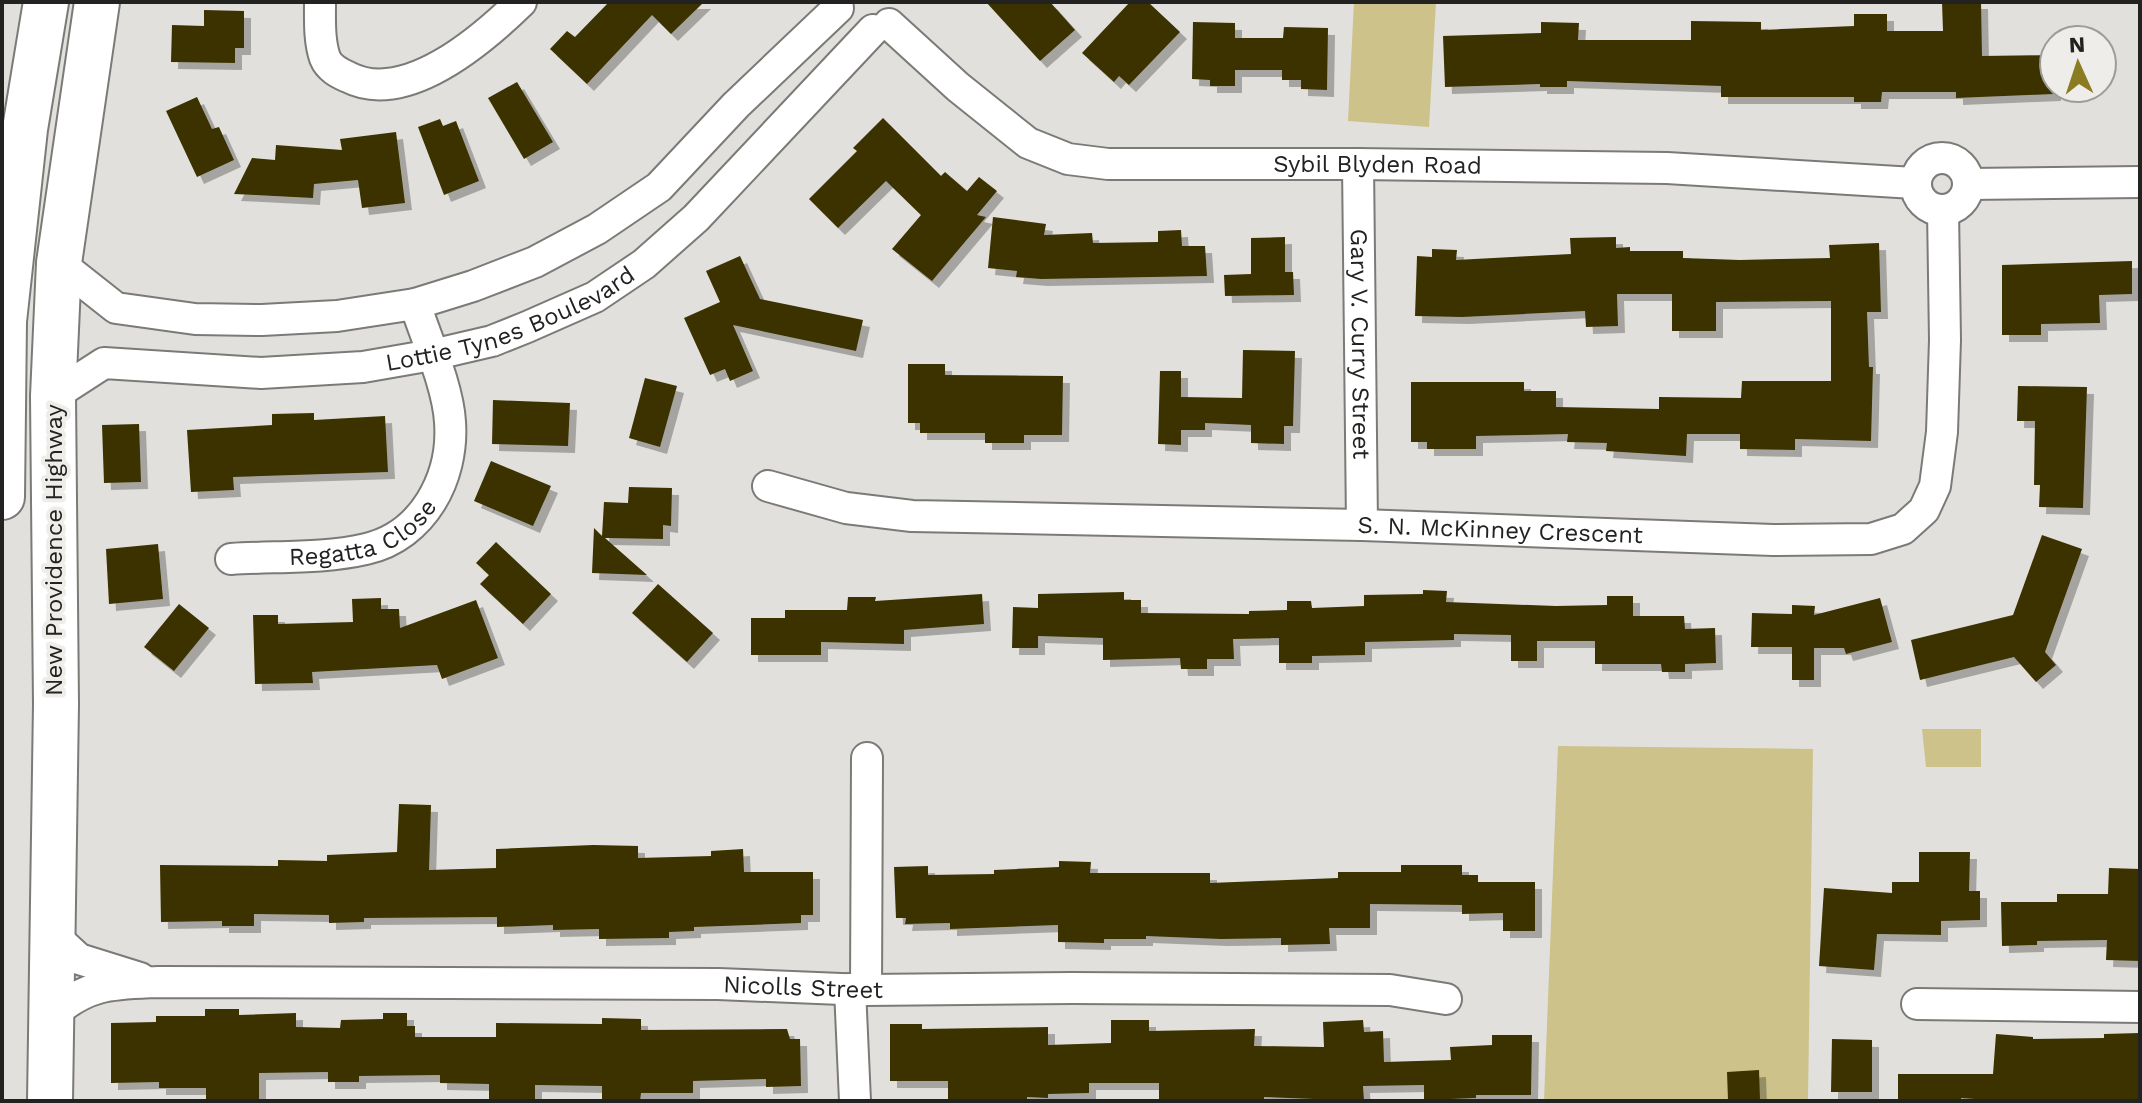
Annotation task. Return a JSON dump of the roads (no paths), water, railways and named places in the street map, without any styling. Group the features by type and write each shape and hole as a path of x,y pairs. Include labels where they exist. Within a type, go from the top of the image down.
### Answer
{"highway":[{"path":"2,497 3,321 25,129 46,2"},
{"name":"New Providence Highway","path":"50,1101 56,688 53,396 59,263 97,2"}],"street":[{"path":"320,2 326,60 334,70 353,80 377,84 423,74 453,60 521,2"},
{"name":"Lottie Tynes Boulevard","path":"59,263 116,308 195,319 262,320 337,316 415,304 473,286 535,262 597,229 659,187 736,105 838,5"},
{"name":"Sybil Blyden Road","path":"838,5 846,20 858,28 889,19 998,121 1028,143 1068,159 1108,164 1667,168 1914,183"},
{"name":"Lottie Tynes Boulevard","path":"53,396 104,363 261,373 363,367 432,355 492,341 595,297 644,264 696,218 889,19"},
{"path":"1934,158 1951,158 1964,168 1969,184 1961,202 1943,210 1929,207 1918,197 1914,183 1920,167 1934,158"},
{"name":"Gary V. Curry Street","path":"1358,164 1362,525"},
{"path":"1969,184 2140,182"},
{"name":"S. N. McKinney Crescent","path":"768,486 846,508 912,516 1362,525 1829,541 1871,539 1903,529 1924,510 1933,494 1940,457 1945,340 1943,210"},
{"name":"Regatta Close","path":"231,559 365,549 387,542 413,526 431,504 448,452 450,423 448,405 415,304"},
{"path":"855,1101 867,758"},
{"path":"54,936 79,959 158,982"},
{"path":"53,1014 85,991 114,984 158,982"},
{"name":"Nicolls Street","path":"158,982 718,984 858,990 1390,990 1446,999"},
{"path":"1917,1004 2140,1007"}]}
